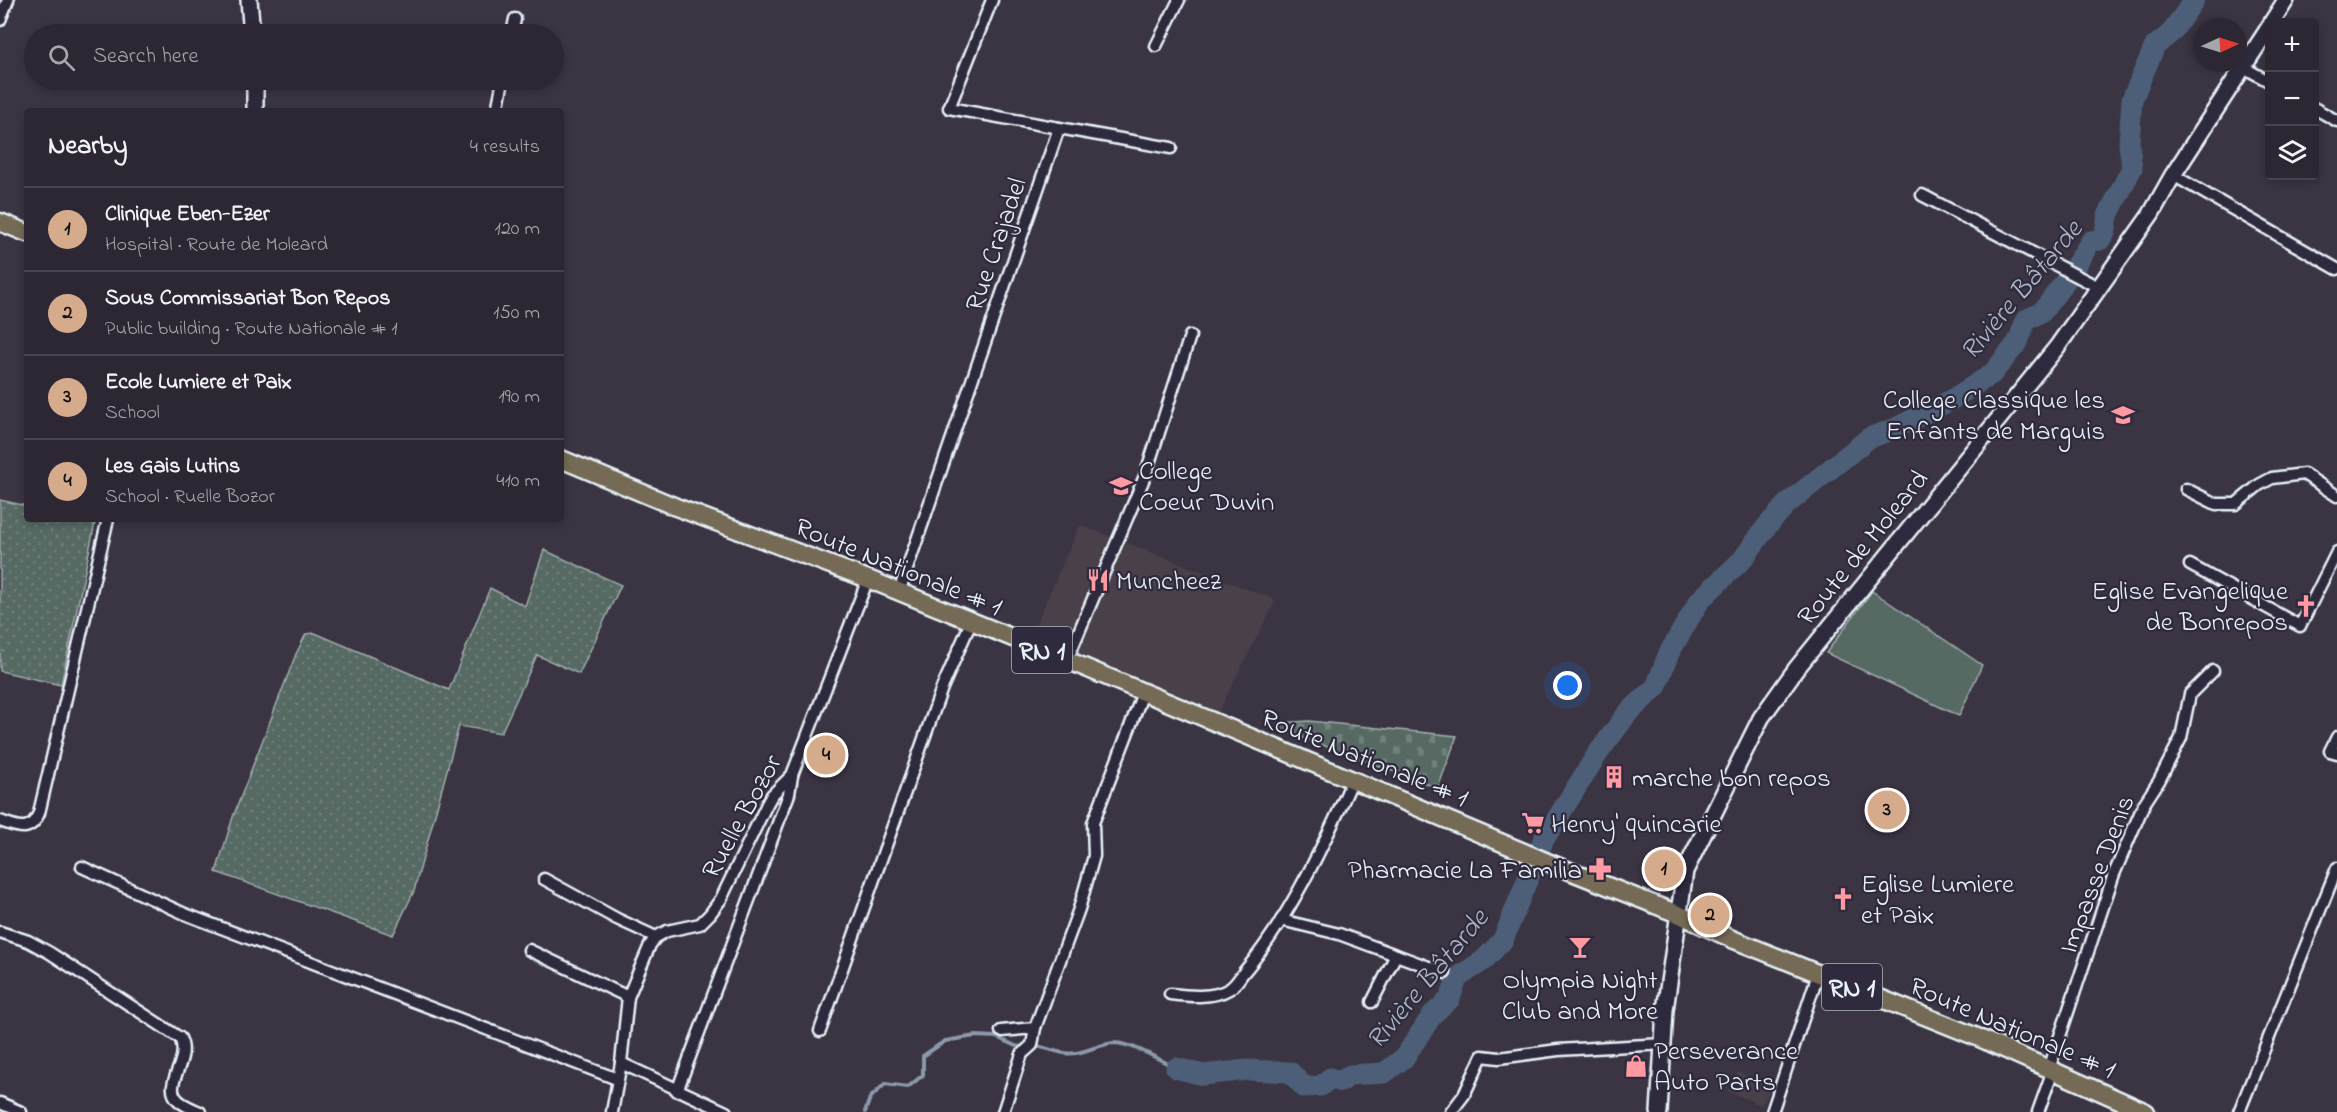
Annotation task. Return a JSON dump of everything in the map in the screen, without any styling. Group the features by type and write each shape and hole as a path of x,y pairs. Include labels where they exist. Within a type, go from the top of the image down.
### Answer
{"main road":[{"path":"0,222 24,232"},
{"name":"Route Nationale # 1","path":"564,460 676,507 868,579 1067,660 2051,1070 2146,1112"}],"street":[{"path":"0,20 8,0"},
{"path":"249,0 251,24"},
{"path":"992,0 949,108 1171,148"},
{"path":"1156,46 1179,0"},
{"name":"Route de Moleard","path":"2275,18 2286,0"},
{"path":"514,24 515,19"},
{"name":"Route de Moleard","path":"2247,61 2265,33"},
{"path":"2247,69 2265,79"},
{"name":"Route de Moleard","path":"1659,1112 1665,1010 1685,871 1761,718 1803,660 2057,347 2151,214 2173,175 2240,72"},
{"path":"255,90 255,108"},
{"path":"498,108 501,90"},
{"path":"2319,111 2337,120"},
{"name":"Rue Crajadel","path":"899,592 1059,128"},
{"path":"2173,175 2337,270"},
{"path":"1922,195 2098,287"},
{"path":"1067,660 1145,476 1191,336"},
{"path":"2186,489 2216,504 2236,504 2259,485 2272,478 2304,474 2337,496"},
{"path":"0,821 27,828 35,822 39,813 107,522"},
{"path":"2190,565 2300,626 2337,552"},
{"name":"Ruelle Bozor","path":"656,937 667,931 700,924 721,899 772,795 792,775 868,579"},
{"path":"820,1031 942,688 971,622"},
{"name":"Impasse Denis","path":"2038,1112 2114,873 2144,804 2160,781 2181,738 2190,694 2213,671"},
{"path":"1003,1112 1022,1054 1032,1045 1035,1028 1079,909 1094,856 1094,823 1143,693"},
{"path":"2333,752 2337,737"},
{"path":"677,1091 789,794 792,775"},
{"path":"1170,994 1198,997 1229,989 1252,963 1281,920 1334,822 1353,779"},
{"path":"82,867 184,914 617,1079"},
{"path":"2239,1112 2337,868"},
{"path":"544,879 609,915 656,937 650,945 628,997 621,1063 612,1112"},
{"path":"1281,920 1339,934 1445,973"},
{"path":"0,932 28,941 50,953 180,1038 184,1052 172,1086 173,1095 180,1102 200,1112"},
{"path":"529,950 628,997"},
{"path":"1372,1002 1396,956"},
{"path":"1772,1112 1818,974"},
{"path":"1001,1031 1035,1028"},
{"path":"1451,1112 1464,1095 1482,1056 1499,1058 1558,1050 1664,1044"},
{"path":"621,1063 726,1112"},
{"path":"0,1103 21,1112"}],"shaded area":[{"path":"1080,525 1276,600 1218,713 1030,637"},
{"path":"1738,1072 1771,1087 1762,1106 1728,1091"}],"green space":[{"path":"0,500 24,505 24,522 95,523 61,685 0,671"},
{"path":"544,550 621,585 579,674 537,655 501,733 459,726 414,891 393,935 216,872 233,817 296,654 306,634 315,633 449,690 490,588 525,606"},
{"path":"1872,591 1982,665 1959,716 1826,653"},
{"path":"1309,721 1457,736 1438,788 1279,729 1278,723"}],"waterway":[{"name":"Rivière Bâtarde","path":"1176,1068 1203,1075 1247,1070 1290,1072 1304,1087 1321,1086 1330,1078 1341,1082 1350,1075 1384,1073 1404,1058 1433,1014 1450,999 1457,978 1484,960 1503,940 1543,841 1596,756 1627,714 1656,687 1669,653 1700,600 1743,559 1767,526 1787,504 1869,438 1894,429 1951,400 1992,374 2018,342 2026,320 2042,312 2091,241 2100,240 2105,233 2108,215 2132,168 2129,144 2132,99 2155,46 2172,32 2194,0"},
{"path":"865,1112 870,1098 885,1084 908,1087 923,1075 923,1056 945,1041 975,1036 996,1037 1018,1047 1036,1046 1064,1053 1114,1043 1121,1044 1146,1052 1176,1068"}],"place":[{"name":"College Classique les Enfants de Marguis","path":"2123,415"},
{"name":"College Coeur Duvin","path":"1121,486"},
{"name":"Muncheez","path":"1098,580"},
{"name":"Eglise Evangelique de Bonrepos","path":"2306,606"},
{"name":"Les Gais Lutins","path":"826,755"},
{"name":"marche bon repos","path":"1614,777"},
{"name":"Ecole Lumiere et Paix","path":"1887,810"},
{"name":"Henry' quincarie","path":"1533,823"},
{"name":"Pharmacie La Familia","path":"1600,869"},
{"name":"Clinique Eben-Ezer","path":"1664,869"},
{"name":"Eglise Lumiere et Paix","path":"1843,899"},
{"name":"Sous Commissariat Bon Repos","path":"1710,915"},
{"name":"Olympia Night Club and More","path":"1580,947"},
{"name":"Perseverance Auto Parts","path":"1636,1066"}]}
